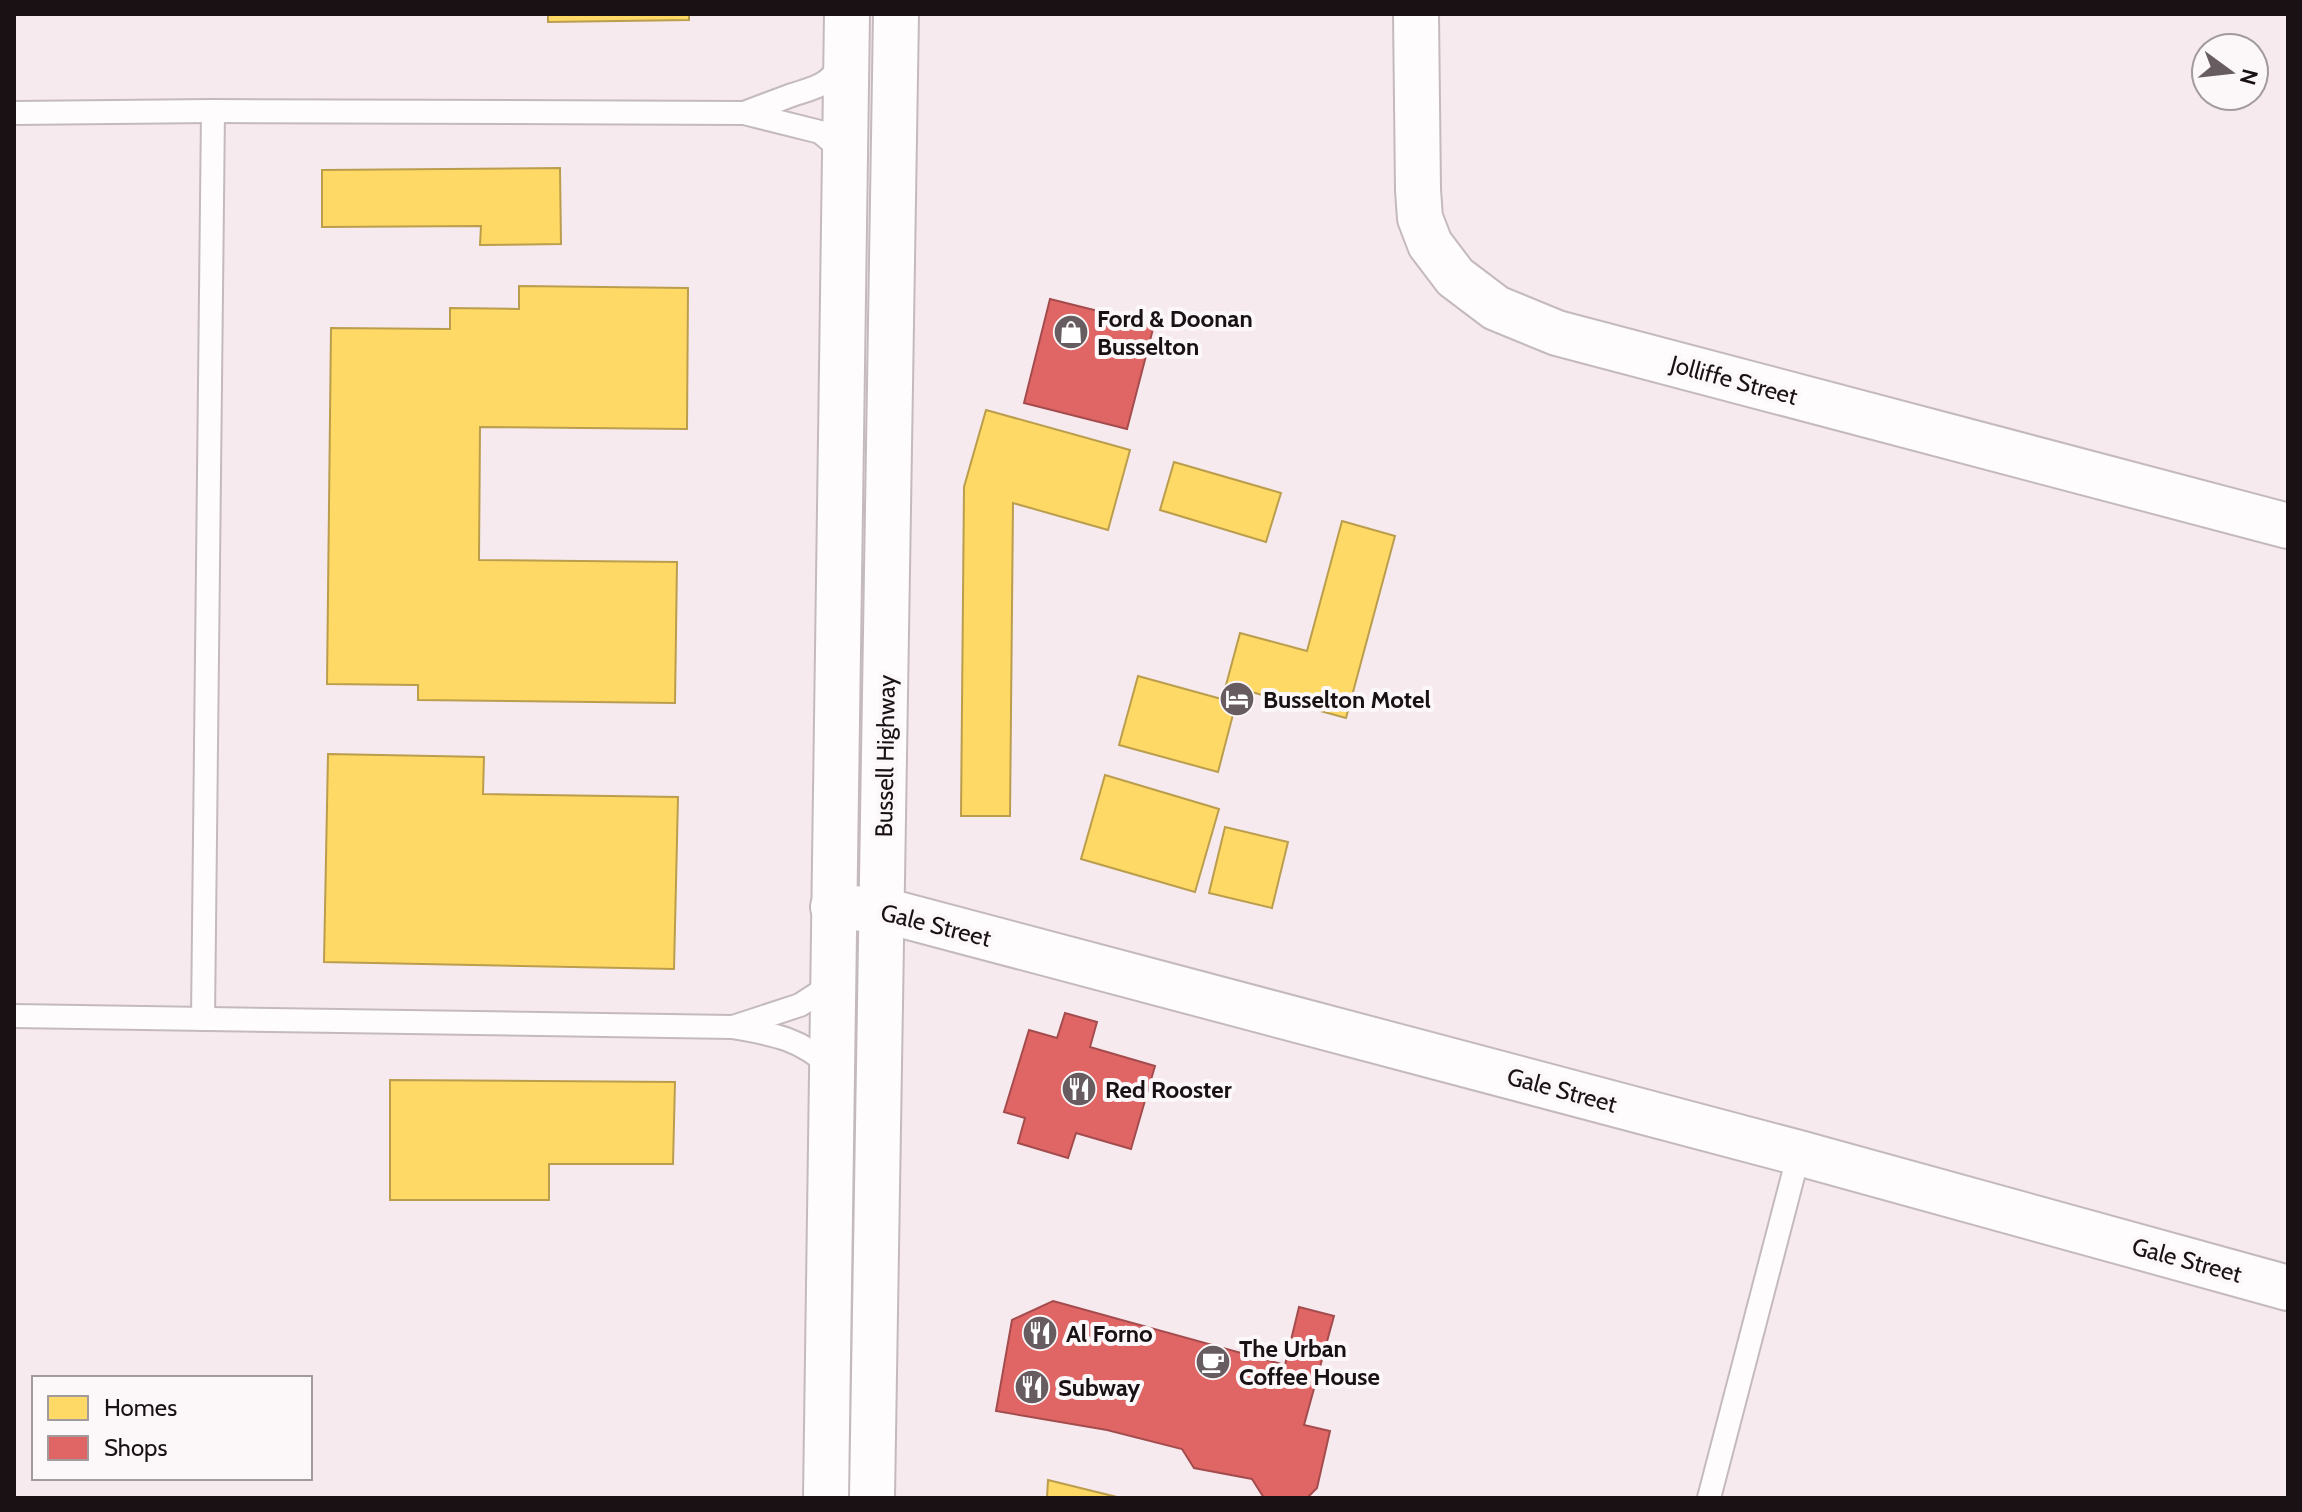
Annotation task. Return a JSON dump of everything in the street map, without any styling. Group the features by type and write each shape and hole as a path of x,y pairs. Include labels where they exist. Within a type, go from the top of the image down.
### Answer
{"main road":[{"name":"Bussell Highway","path":"826,1498 847,14"},
{"name":"Bussell Highway","path":"872,1498 896,14"},
{"name":"Jolliffe Street","path":"1416,14 1420,218 1430,244 1455,277 1496,308 1557,333 2288,526"},
{"name":"Gale Street","path":"833,907 883,910 1799,1153 2288,1288"}],"lane":[{"path":"744,113 811,91 837,72 846,57"},
{"path":"203,1019 213,111"},
{"path":"14,113 744,113 820,132 845,152"},
{"path":"732,1027 800,1005 832,980"},
{"path":"14,1016 732,1027 786,1038 817,1055 832,1068"},
{"path":"1709,1498 1799,1153"}],"building: Homes":[{"path":"548,14 689,14 689,20 548,22"},
{"path":"560,168 561,244 480,245 481,226 322,227 322,170"},
{"path":"519,286 688,288 687,429 480,427 479,560 677,562 675,703 418,700 418,685 327,684 331,328 450,329 450,308 519,309"},
{"path":"986,410 1130,450 1108,530 1013,503 1010,816 961,816 964,487"},
{"path":"1174,462 1281,493 1266,542 1160,510"},
{"path":"1342,521 1395,536 1346,718 1226,685 1240,633 1307,651"},
{"path":"1138,676 1236,703 1218,772 1119,745"},
{"path":"328,754 484,757 483,794 678,797 674,969 324,962"},
{"path":"1105,775 1219,809 1195,892 1081,859"},
{"path":"1225,827 1288,842 1272,908 1209,893"},
{"path":"390,1080 675,1082 673,1164 549,1164 549,1200 390,1200"},
{"path":"1048,1480 1121,1498 1047,1498"}],"building: Shops":[{"path":"1050,299 1154,325 1127,429 1024,403"},
{"name":"Red Rooster","path":"1065,1013 1097,1022 1090,1047 1155,1066 1131,1149 1076,1133 1068,1158 1018,1143 1025,1118 1004,1112 1029,1030 1057,1038"},
{"path":"1053,1301 1285,1365 1299,1307 1334,1316 1304,1425 1330,1431 1317,1488 1307,1498 1264,1498 1252,1479 1194,1468 1182,1449 1107,1430 996,1411 1012,1320"}],"place":[{"name":"Ford & Doonan Busselton","path":"1071,332"},
{"name":"Busselton Motel","path":"1237,699"},
{"name":"Red Rooster","path":"1079,1089"},
{"name":"Al Forno","path":"1040,1333"},
{"name":"The Urban Coffee House","path":"1213,1362"},
{"name":"Subway","path":"1032,1387"}]}
